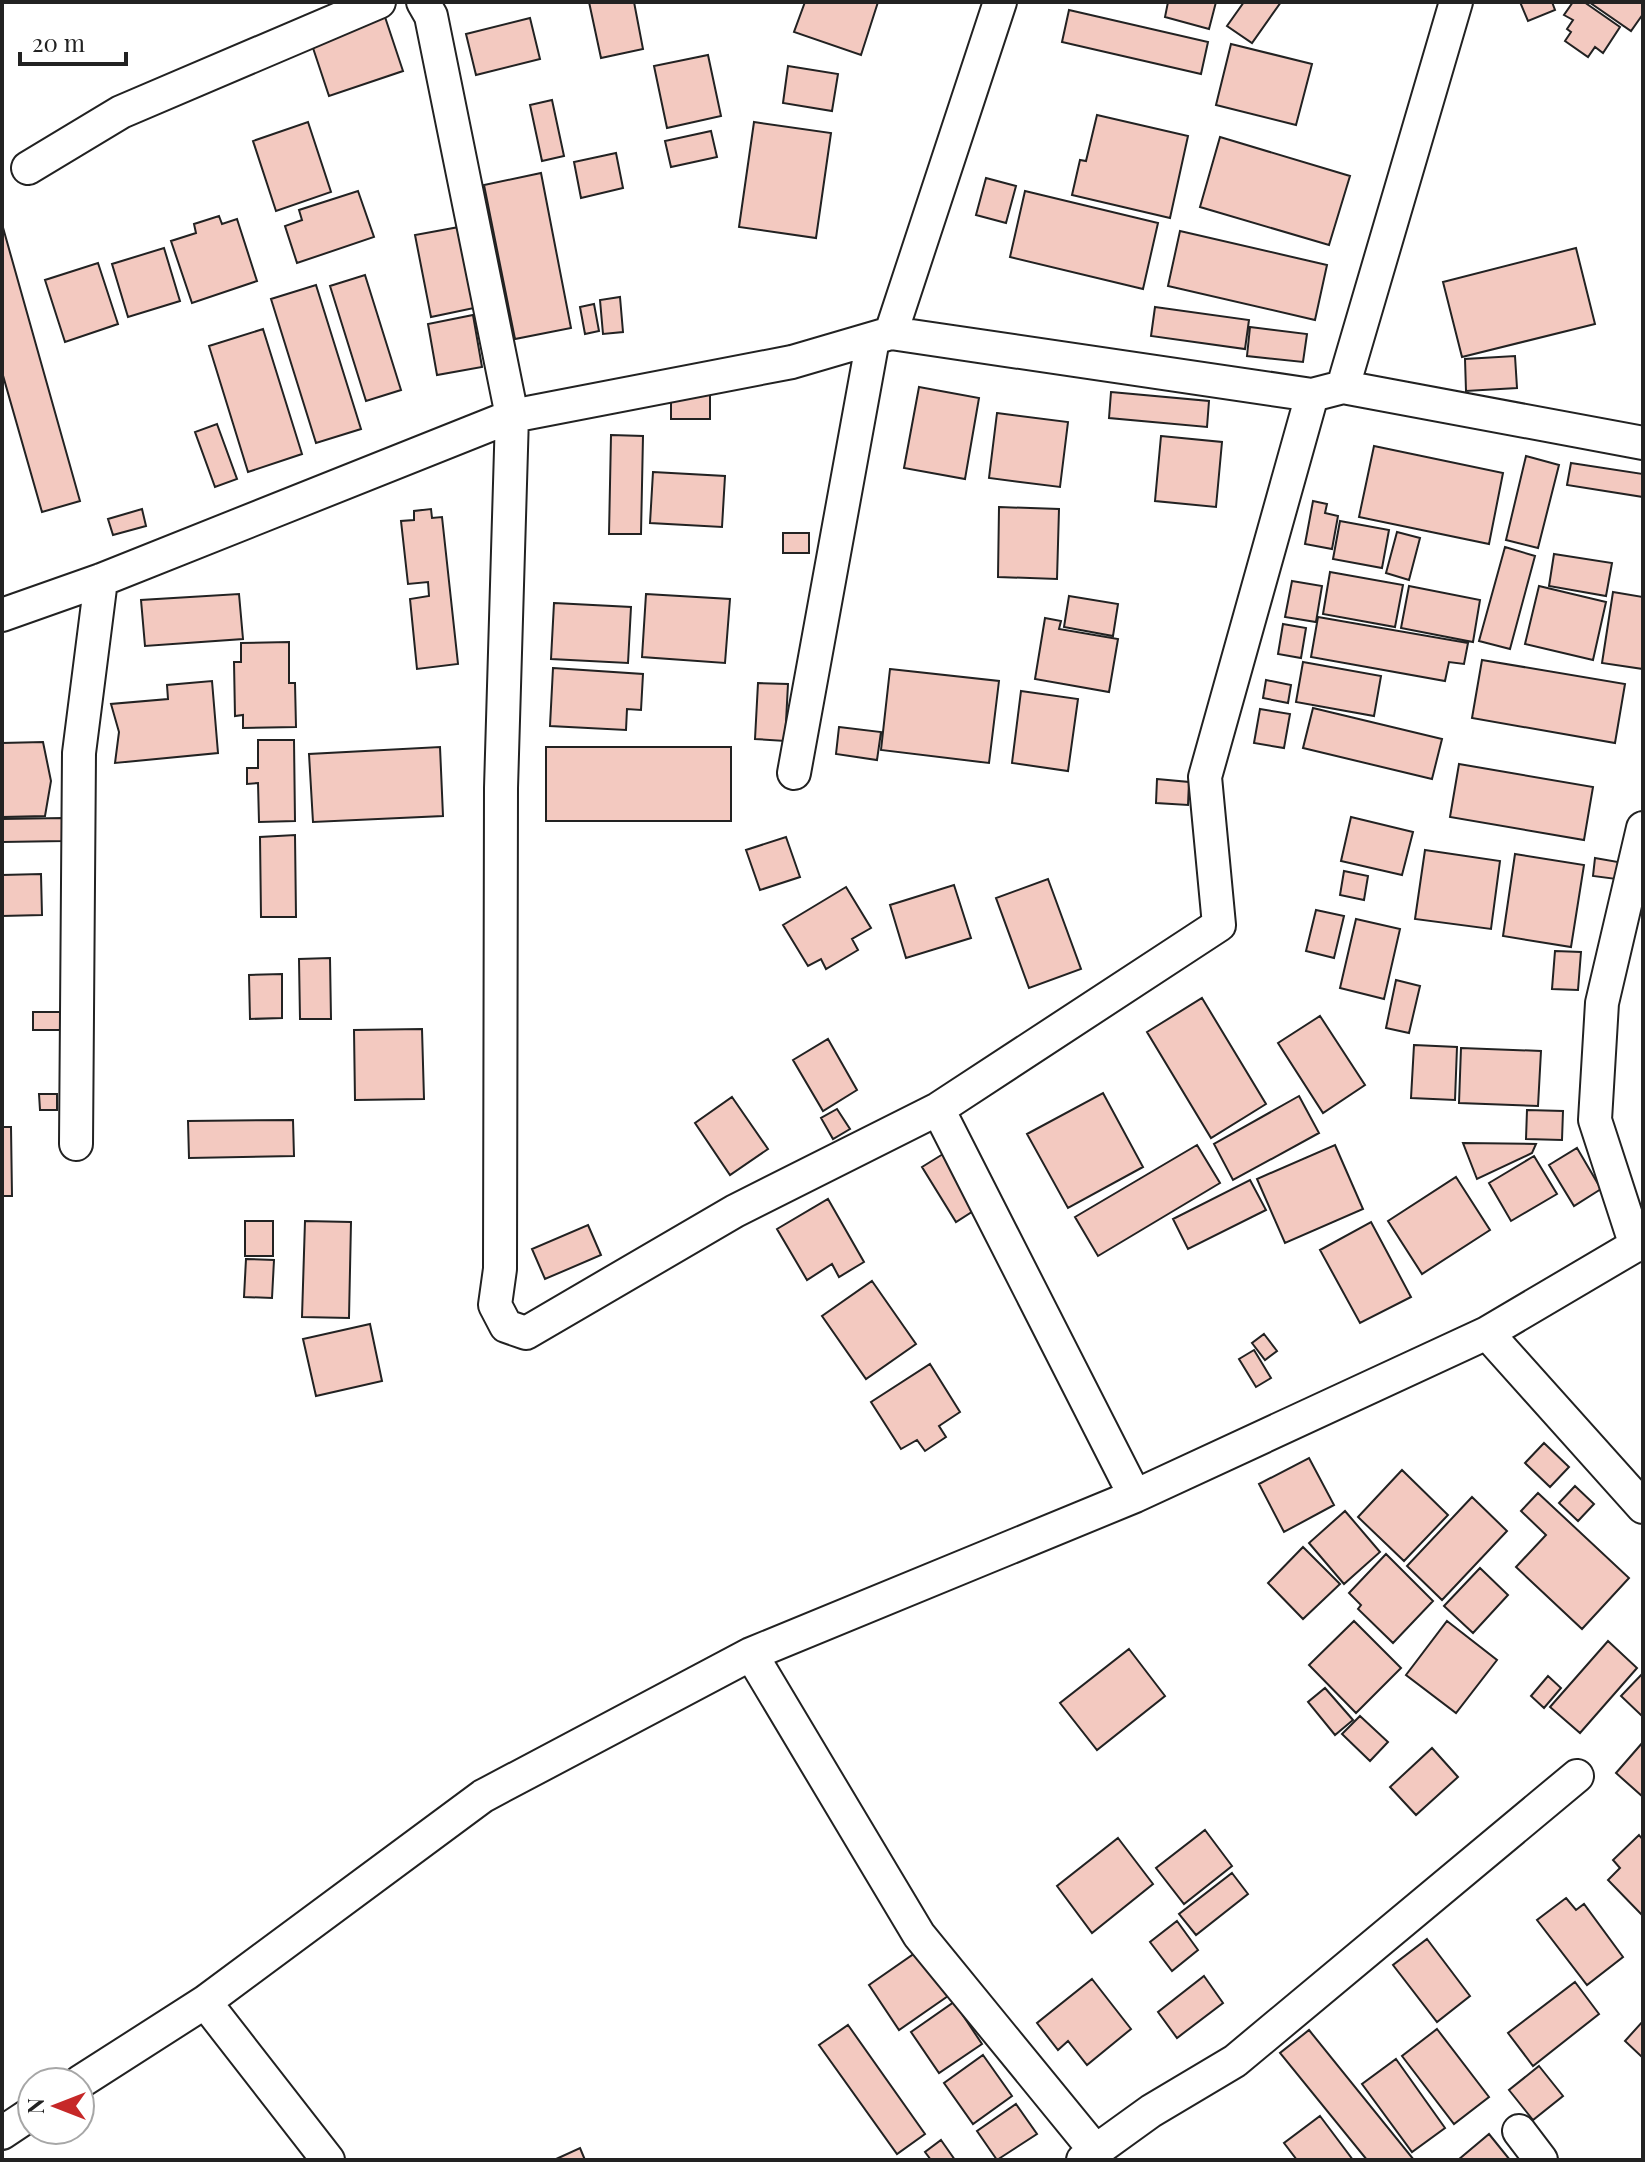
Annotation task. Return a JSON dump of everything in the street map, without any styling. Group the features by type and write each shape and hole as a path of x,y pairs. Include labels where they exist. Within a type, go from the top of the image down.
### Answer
{"street":[{"path":"28,168 121,112 379,2"},
{"path":"794,773 882,336 1000,2"},
{"path":"1343,387 1456,2"},
{"path":"437,7 512,416 501,788 500,1269 495,1305 506,1326 526,1333 735,1211 938,1109 1219,925 1205,777 1312,395"},
{"path":"2,615 101,580 512,416 792,362 882,336 1312,395 1343,387 1643,443"},
{"path":"76,1144 79,753 101,580"},
{"path":"96,2072 205,2002 483,1796 751,1654 1135,1496 1487,1333 1640,1243 1595,1120 1602,1003 1643,828"},
{"path":"938,1109 1135,1496"},
{"path":"1487,1333 1643,1507"},
{"path":"751,1654 919,1935 1088,2155 1235,2061 1577,1776"},
{"path":"205,2002 328,2160"},
{"path":"1519,2131 1541,2160"}],"building":[{"path":"589,2 634,2 643,49 601,58"},
{"path":"805,2 878,2 861,55 794,32"},
{"path":"1168,2 1216,2 1209,29 1165,17"},
{"path":"1244,2 1281,2 1252,43 1227,26"},
{"path":"1520,2 1552,2 1555,10 1528,21"},
{"path":"1573,2 1584,2 1620,27 1603,53 1595,47 1588,57 1565,41 1571,32 1567,29 1573,20 1564,15"},
{"path":"1589,2 1643,2 1643,14 1631,31"},
{"path":"1069,10 1208,42 1201,74 1062,42"},
{"path":"385,17 403,71 329,96 311,42"},
{"path":"530,18 540,59 476,75 466,34"},
{"path":"1231,44 1312,64 1296,125 1216,105"},
{"path":"708,55 721,116 667,128 654,66"},
{"path":"788,66 838,74 832,111 783,103"},
{"path":"552,100 564,156 542,161 530,105"},
{"path":"1097,115 1188,136 1170,218 1072,195 1080,160 1086,161"},
{"path":"308,122 331,192 276,211 253,141"},
{"path":"754,122 831,133 816,238 739,227"},
{"path":"711,131 717,157 671,167 665,141"},
{"path":"1220,137 1350,176 1329,245 1200,207"},
{"path":"616,153 623,188 581,198 574,162"},
{"path":"541,173 571,328 515,339 484,185"},
{"path":"986,178 1016,186 1006,223 976,215"},
{"path":"358,191 374,237 297,263 285,226 302,220 299,210"},
{"path":"1025,191 1158,223 1143,289 1010,257"},
{"path":"219,216 222,224 237,219 257,281 192,303 171,241 196,233 194,224"},
{"path":"2,224 80,501 42,512 2,372"},
{"path":"459,227 474,308 431,317 415,235"},
{"path":"1180,231 1327,265 1315,320 1168,286"},
{"path":"164,248 180,301 128,317 112,264"},
{"path":"1576,248 1595,324 1462,357 1443,282"},
{"path":"98,263 118,324 65,342 45,280"},
{"path":"365,275 401,390 366,401 330,286"},
{"path":"316,285 361,429 316,443 271,299"},
{"path":"620,297 623,332 603,334 600,300"},
{"path":"594,304 599,331 585,334 580,307"},
{"path":"1155,307 1249,320 1245,349 1151,336"},
{"path":"473,315 482,367 437,375 428,324"},
{"path":"1250,327 1307,334 1303,362 1247,356"},
{"path":"263,329 302,454 248,472 209,346"},
{"path":"1515,356 1517,388 1466,391 1465,359"},
{"path":"919,387 979,398 965,479 904,468"},
{"path":"671,390 710,390 710,419 671,419"},
{"path":"1111,392 1209,401 1207,427 1109,418"},
{"path":"997,413 1068,422 1060,487 989,478"},
{"path":"217,424 237,479 215,487 195,432"},
{"path":"611,435 643,436 641,534 609,534"},
{"path":"1161,436 1222,442 1216,507 1155,501"},
{"path":"1374,446 1503,473 1489,544 1359,517"},
{"path":"1526,456 1559,465 1538,548 1506,540"},
{"path":"1571,463 1643,474 1643,497 1567,485"},
{"path":"653,472 725,476 722,527 650,523"},
{"path":"1313,501 1327,504 1325,513 1338,516 1332,549 1305,544"},
{"path":"999,507 1059,509 1057,579 998,577"},
{"path":"142,509 146,526 113,535 108,519"},
{"path":"431,509 432,518 442,517 458,664 417,669 410,599 429,596 428,582 408,584 401,521 414,520 414,511"},
{"path":"1340,521 1389,530 1382,568 1333,559"},
{"path":"1397,532 1420,538 1409,580 1386,573"},
{"path":"783,533 809,533 809,553 783,553"},
{"path":"1505,547 1535,556 1510,649 1479,641"},
{"path":"1554,554 1612,563 1606,596 1549,586"},
{"path":"1330,572 1403,585 1395,627 1323,614"},
{"path":"1292,581 1322,586 1316,622 1285,617"},
{"path":"1409,586 1480,600 1473,642 1401,628"},
{"path":"1539,586 1606,602 1593,660 1525,644"},
{"path":"1613,592 1643,597 1643,669 1602,663"},
{"path":"239,594 243,639 145,646 141,600"},
{"path":"646,594 730,599 725,663 642,657"},
{"path":"1069,596 1118,604 1113,636 1064,627"},
{"path":"554,603 631,607 628,663 551,659"},
{"path":"1318,617 1468,643 1464,664 1449,662 1445,681 1311,657"},
{"path":"1045,618 1061,621 1059,629 1118,639 1109,692 1035,679"},
{"path":"1283,624 1306,628 1301,658 1278,654"},
{"path":"289,642 289,683 295,683 296,727 243,728 243,715 235,716 234,662 241,662 241,643"},
{"path":"1482,660 1625,684 1615,743 1472,718"},
{"path":"1303,662 1381,676 1374,716 1296,702"},
{"path":"553,668 643,674 641,710 627,709 626,730 550,726"},
{"path":"890,669 999,681 989,763 881,750"},
{"path":"1266,680 1291,685 1288,703 1263,698"},
{"path":"212,681 218,753 115,763 119,732 111,704 168,699 167,685"},
{"path":"758,683 788,684 785,741 755,739"},
{"path":"1021,691 1078,699 1068,771 1012,763"},
{"path":"1313,708 1442,739 1432,779 1303,748"},
{"path":"1260,709 1290,714 1284,748 1254,743"},
{"path":"839,727 881,732 877,760 836,754"},
{"path":"258,740 294,740 295,821 259,822 258,783 247,784 247,768 258,768"},
{"path":"43,742 51,781 45,816 2,817 2,743"},
{"path":"440,747 443,816 313,822 309,754"},
{"path":"546,747 731,747 731,821 546,821"},
{"path":"1459,764 1593,787 1584,840 1450,817"},
{"path":"1157,779 1189,782 1188,805 1156,803"},
{"path":"1351,817 1413,832 1402,875 1341,861"},
{"path":"63,818 64,841 2,842 2,819"},
{"path":"295,835 296,917 261,917 260,837"},
{"path":"786,837 800,877 760,890 746,850"},
{"path":"1425,850 1500,861 1491,929 1415,919"},
{"path":"1515,854 1584,865 1571,947 1503,936"},
{"path":"1595,858 1618,862 1616,879 1593,876"},
{"path":"1344,871 1368,876 1364,900 1340,895"},
{"path":"41,874 42,915 2,916 2,875"},
{"path":"1048,879 1081,969 1029,988 996,898"},
{"path":"954,885 971,938 906,958 890,905"},
{"path":"846,887 871,928 852,939 858,950 826,969 821,959 808,966 783,925"},
{"path":"1316,910 1344,916 1334,958 1306,951"},
{"path":"1356,919 1400,929 1384,999 1340,988"},
{"path":"1555,951 1581,952 1578,990 1552,989"},
{"path":"330,958 331,1019 300,1019 299,959"},
{"path":"282,974 282,1018 250,1019 249,975"},
{"path":"1396,980 1420,986 1409,1033 1386,1028"},
{"path":"1202,998 1266,1104 1211,1138 1147,1032"},
{"path":"33,1012 60,1012 60,1030 33,1030"},
{"path":"1320,1016 1365,1085 1323,1113 1278,1043"},
{"path":"422,1029 424,1099 355,1100 354,1030"},
{"path":"828,1039 857,1090 823,1111 793,1060"},
{"path":"1414,1045 1457,1047 1455,1100 1411,1098"},
{"path":"1461,1048 1541,1051 1538,1106 1459,1103"},
{"path":"1103,1093 1143,1167 1068,1208 1027,1134"},
{"path":"39,1094 57,1094 57,1110 40,1110"},
{"path":"1299,1096 1319,1133 1233,1180 1214,1144"},
{"path":"732,1097 768,1149 730,1175 695,1123"},
{"path":"837,1109 850,1129 833,1139 821,1118"},
{"path":"1527,1110 1563,1111 1562,1140 1526,1139"},
{"path":"293,1120 294,1156 189,1158 188,1121"},
{"path":"2,1127 11,1127 12,1196 2,1196"},
{"path":"1463,1143 1536,1144 1532,1153 1477,1179"},
{"path":"1197,1145 1220,1183 1098,1256 1075,1217"},
{"path":"1335,1145 1363,1209 1285,1243 1257,1179"},
{"path":"1577,1148 1601,1189 1574,1206 1549,1165"},
{"path":"943,1154 978,1208 956,1222 922,1167"},
{"path":"1534,1156 1557,1194 1511,1221 1489,1183"},
{"path":"1456,1177 1490,1230 1422,1274 1388,1221"},
{"path":"1250,1180 1266,1210 1188,1249 1173,1219"},
{"path":"828,1199 864,1262 839,1277 832,1264 807,1280 777,1229"},
{"path":"245,1221 273,1221 273,1256 245,1256"},
{"path":"305,1221 351,1222 349,1318 302,1317"},
{"path":"1371,1222 1411,1297 1360,1323 1320,1250"},
{"path":"588,1225 601,1255 545,1279 532,1249"},
{"path":"246,1259 274,1260 272,1298 244,1297"},
{"path":"872,1281 916,1344 866,1379 822,1316"},
{"path":"370,1324 382,1381 316,1396 303,1339"},
{"path":"1264,1334 1277,1351 1265,1360 1252,1343"},
{"path":"1254,1350 1271,1378 1256,1387 1239,1359"},
{"path":"930,1364 960,1412 939,1426 946,1437 925,1451 917,1440 901,1449 871,1402"},
{"path":"1544,1443 1569,1467 1550,1487 1525,1463"},
{"path":"1309,1458 1334,1505 1284,1532 1259,1484"},
{"path":"1402,1470 1448,1515 1404,1561 1358,1517"},
{"path":"1575,1486 1594,1504 1578,1521 1559,1503"},
{"path":"1538,1493 1629,1578 1582,1629 1516,1567 1546,1535 1521,1511"},
{"path":"1472,1497 1507,1531 1442,1600 1407,1566"},
{"path":"1345,1511 1380,1552 1344,1584 1309,1543"},
{"path":"1303,1547 1340,1584 1303,1619 1268,1583"},
{"path":"1386,1554 1433,1601 1393,1643 1358,1609 1361,1605 1349,1593"},
{"path":"1480,1568 1508,1595 1473,1633 1444,1606"},
{"path":"1354,1621 1401,1668 1356,1713 1309,1665"},
{"path":"1447,1621 1497,1660 1456,1713 1406,1675"},
{"path":"1608,1641 1637,1668 1580,1733 1550,1707"},
{"path":"1129,1649 1165,1696 1097,1750 1060,1703"},
{"path":"1643,1673 1643,1717 1621,1696"},
{"path":"1548,1676 1561,1688 1544,1708 1531,1696"},
{"path":"1325,1688 1353,1720 1335,1735 1308,1702"},
{"path":"1360,1716 1388,1742 1370,1761 1342,1734"},
{"path":"1643,1742 1643,1797 1616,1773"},
{"path":"1432,1748 1458,1777 1416,1815 1390,1787"},
{"path":"1205,1830 1232,1866 1184,1904 1156,1868"},
{"path":"1639,1835 1643,1840 1643,1916 1608,1880 1620,1868 1613,1860"},
{"path":"1118,1838 1153,1884 1092,1933 1057,1886"},
{"path":"1232,1873 1248,1894 1196,1935 1179,1914"},
{"path":"1566,1898 1576,1910 1584,1904 1623,1957 1587,1985 1537,1920"},
{"path":"1177,1921 1198,1950 1172,1971 1150,1942"},
{"path":"1427,1939 1470,1996 1437,2022 1393,1965"},
{"path":"918,1951 948,1996 899,2030 869,1985"},
{"path":"1204,1976 1223,2003 1177,2038 1158,2012"},
{"path":"1092,1979 1131,2029 1087,2065 1068,2041 1058,2050 1037,2023"},
{"path":"1575,1982 1599,2014 1533,2066 1508,2033"},
{"path":"954,2002 982,2044 939,2073 911,2032"},
{"path":"1643,2021 1643,2058 1625,2041"},
{"path":"848,2025 925,2134 897,2154 819,2045"},
{"path":"1437,2029 1489,2097 1454,2124 1402,2056"},
{"path":"1309,2030 1414,2160 1367,2160 1280,2053"},
{"path":"983,2055 1012,2096 973,2124 944,2083"},
{"path":"1396,2059 1445,2128 1412,2152 1362,2084"},
{"path":"1539,2066 1563,2096 1533,2120 1509,2090"},
{"path":"1016,2104 1037,2134 997,2160 977,2131"},
{"path":"1320,2116 1353,2160 1297,2160 1284,2143"},
{"path":"1489,2134 1510,2160 1458,2160"},
{"path":"941,2140 955,2160 931,2160 925,2152"},
{"path":"580,2148 585,2160 554,2160"}]}
